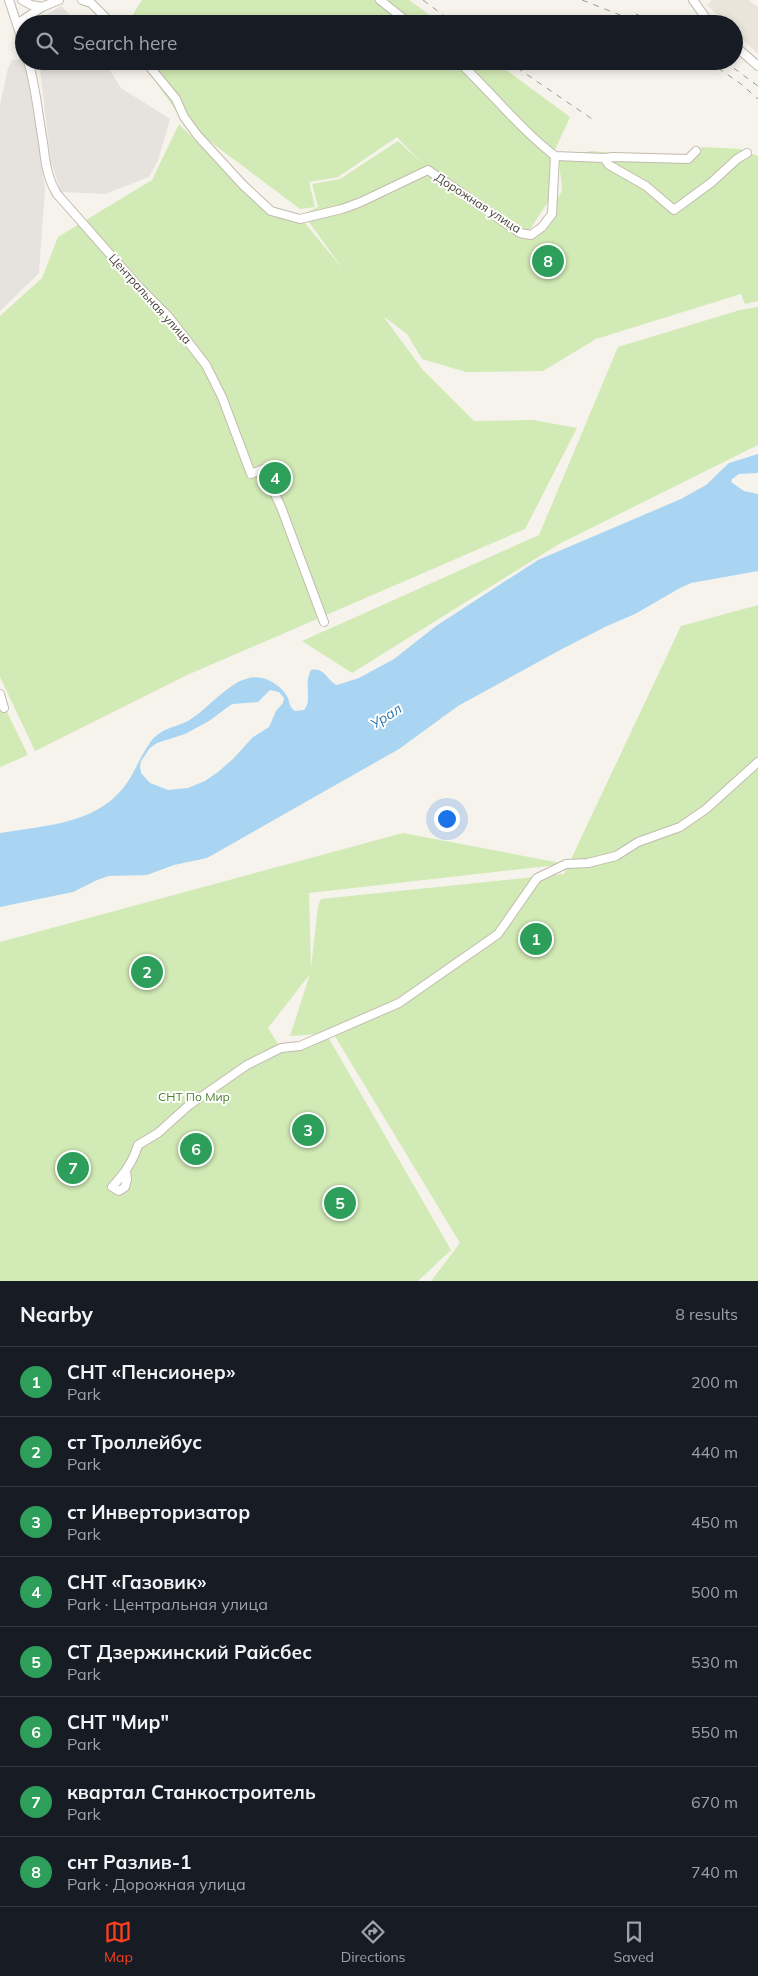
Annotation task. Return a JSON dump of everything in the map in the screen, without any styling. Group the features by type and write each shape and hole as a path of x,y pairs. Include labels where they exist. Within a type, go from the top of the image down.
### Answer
{"street":[{"path":"9,0 15,18"},
{"path":"22,0 31,5 42,7"},
{"path":"30,15 42,7 60,0"},
{"path":"82,0 91,3 103,15"},
{"path":"380,0 399,15"},
{"path":"693,0 704,15"},
{"path":"743,53 758,66"},
{"name":"Центральная улица","path":"31,70 48,178 57,194 138,286 168,316 206,365 222,398 251,474 263,469 278,502 324,622"},
{"name":"Дорожная улица","path":"153,70 176,98 184,117 213,154 271,211 300,219 342,209 361,202 428,170 520,233 530,235 542,227 552,214 555,156"},
{"path":"468,70 485,86 532,138 555,156 688,158 696,151"},
{"path":"604,158 609,165 646,186 674,210 712,182 737,159 747,154"},
{"path":"0,694 4,708"},
{"path":"126,1171 138,1145 158,1133 188,1106 247,1065 281,1048 300,1046 399,1003 498,934 537,878 566,864 588,863 616,856 638,842 680,827 706,809 758,762"}],"shaded area":[{"path":"712,0 748,0 758,7 758,54 743,40 743,15 718,15 707,5"},
{"path":"61,6 70,15 46,15"},
{"path":"12,60 15,60 15,70 26,70 45,189 39,273 0,311 0,105 8,68"},
{"path":"40,70 110,70 121,88 170,119 158,160 149,177 105,194 61,192 51,162"}],"green space":[{"path":"142,0 409,0 430,15 133,15"},
{"path":"147,70 506,70 570,117 554,152 550,199 528,232 430,170 532,239 562,191 559,159 591,151 688,160 702,147 740,149 758,156 758,301 745,304 741,294 596,339 543,371 466,372 422,359 407,334 383,316 423,370 474,421 533,420 577,428 525,529 185,676 35,751 0,677 0,316 42,278 58,237 152,180 179,124 266,213 303,221 343,269 303,214 318,207 312,184 340,179 398,141 422,163 397,137 338,177 309,182 315,207 300,209 184,122"},
{"path":"758,307 758,445 559,544 352,673 302,641 539,535 618,347 740,310"},
{"name":"СНТ По Мир","path":"758,605 758,1281 431,1281 460,1243 333,1033 290,1036 310,974 268,1028 278,1044 293,1044 327,1035 451,1250 418,1281 0,1281 0,942 403,833 566,864 309,893 311,968 318,906 321,899 564,874 681,626"},
{"path":"0,698 28,755 0,767"}],"water":[{"name":"Урал","path":"758,454 758,473 739,474 731,482 744,491 758,494 758,571 691,583 635,614 562,649 458,706 399,749 207,858 174,865 147,875 109,876 73,892 0,907 0,833 57,824 97,810 123,789 146,748 156,736 165,730 188,721 232,686 252,678 266,679 284,691 293,710 304,710 308,701 308,680 311,670 323,672 337,685 359,678 394,659 436,626 538,560 681,499 706,485 729,463","holes":["270,690 279,692 284,698 283,703 276,711 269,727 253,737 233,759 205,781 188,788 168,790 150,783 141,773 141,761 150,748 157,743 185,734 209,721 232,704 258,702"]}],"railway":[{"path":"423,0 443,15"},
{"path":"582,0 620,15"},
{"path":"520,70 595,121"},
{"path":"721,70 758,99"},
{"path":"736,70 758,86"}],"place":[{"name":"снт Разлив-1","path":"548,261"},
{"name":"СНТ «Газовик»","path":"275,478"},
{"name":"СНТ «Пенсионер»","path":"536,939"},
{"name":"ст Троллейбус","path":"147,972"},
{"name":"ст Инверторизатор","path":"308,1130"},
{"name":"СНТ \"Мир\"","path":"196,1149"},
{"name":"квартал Станкостроитель","path":"73,1168"},
{"name":"СТ Дзержинский Райсбес","path":"340,1203"}]}
